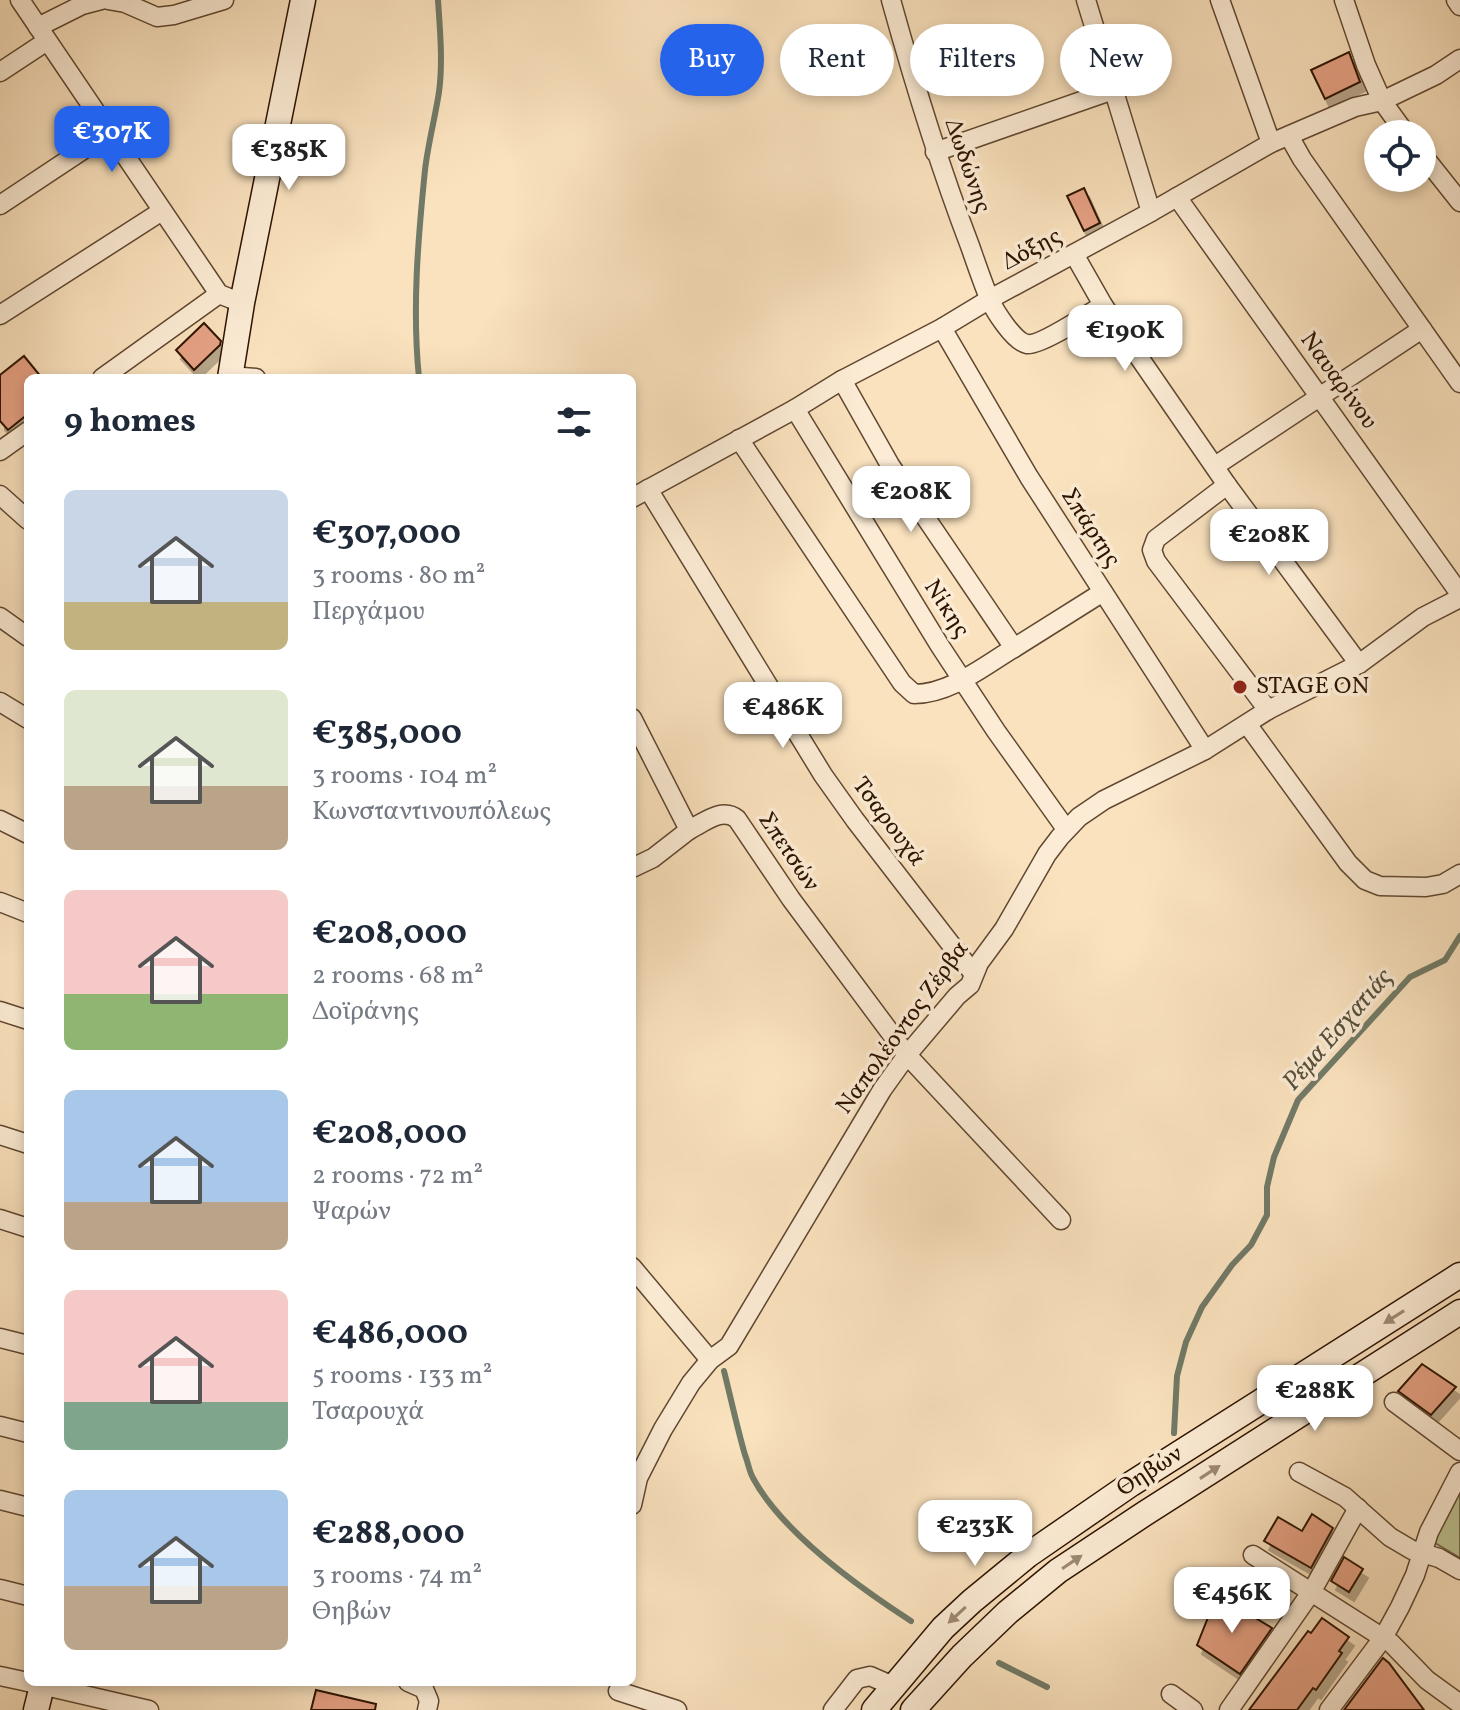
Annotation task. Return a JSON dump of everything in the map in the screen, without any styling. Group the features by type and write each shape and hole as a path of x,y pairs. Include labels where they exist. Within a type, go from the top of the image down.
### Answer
{"main road":[{"path":"230,374 303,0"},
{"name":"Θηβών","path":"874,1710 943,1628 1053,1537 1460,1275"},
{"name":"Θηβών","path":"913,1710 962,1656 1008,1612 1058,1571 1460,1312"},
{"path":"36,1686 36,1710"}],"street":[{"path":"20,0 219,294 242,303"},
{"path":"0,72 82,5 101,0"},
{"path":"118,1 157,17 224,0"},
{"name":"Δωδώνης","path":"891,0 957,217 990,299 1003,322 1023,343 1029,345 1059,332 1103,305"},
{"path":"1086,0 1093,24"},
{"path":"1220,0 1280,140 1302,159 1460,383"},
{"path":"1344,0 1366,65 1382,101 1396,120"},
{"path":"1456,0 1460,6"},
{"name":"Δόξης","path":"640,494 1280,140 1355,107 1382,101 1436,75 1460,59"},
{"path":"935,152 1096,96"},
{"path":"1115,96 1151,212"},
{"path":"0,205 110,132"},
{"path":"1436,172 1460,202"},
{"name":"Ναυαρίνου","path":"1177,197 1460,596"},
{"path":"0,315 162,211"},
{"path":"1074,254 1103,305 1227,485 1359,664"},
{"path":"108,374 219,294"},
{"name":"Σπάρτης","path":"942,328 1029,477 1205,750"},
{"path":"1215,466 1422,329"},
{"path":"842,380 890,465 1014,648"},
{"name":"Νίκης","path":"795,409 916,608 996,731 1066,829"},
{"path":"0,450 24,434"},
{"path":"739,439 902,683 914,694 929,694 963,679 1103,592"},
{"path":"1227,485 1156,539 1152,550 1156,561 1268,710"},
{"name":"Τσαρουχά","path":"640,494 823,775 973,973"},
{"path":"0,495 24,516"},
{"name":"Ναπολέοντος Ζέρβα","path":"636,1473 691,1383 710,1360 729,1346 882,1090 907,1055 970,985 973,973 1066,829 1104,800 1205,750 1268,710 1359,664 1423,617 1460,596"},
{"path":"0,617 24,634"},
{"path":"0,702 24,717"},
{"path":"1247,724 1348,863 1365,880 1380,886 1426,887 1443,884 1460,874"},
{"path":"636,726 689,830"},
{"name":"Σπετσών","path":"636,866 653,858 689,830 722,813 730,813 907,1055 1061,1220"},
{"path":"0,820 24,832"},
{"path":"0,902 24,911"},
{"path":"0,1011 24,1019"},
{"path":"0,1135 24,1143"},
{"path":"0,1219 24,1227"},
{"path":"636,1272 710,1360"},
{"path":"0,1338 24,1344"},
{"path":"1394,1402 1460,1451"},
{"path":"0,1426 24,1432"},
{"path":"1299,1472 1345,1497 1390,1537 1460,1570"},
{"path":"1329,1710 1383,1638 1409,1590 1429,1532 1460,1472"},
{"path":"0,1500 24,1506"},
{"path":"1229,1710 1312,1591 1358,1508"},
{"path":"1253,1555 1391,1643 1427,1680 1460,1704 1456,1710"},
{"path":"0,1589 24,1595"},
{"path":"0,1676 24,1681"},
{"path":"833,1710 857,1679 870,1676 893,1686"},
{"path":"49,1686 149,1710"},
{"path":"417,1686 424,1689 428,1706"},
{"path":"617,1710 617,1686 677,1710"},
{"path":"1171,1694 1193,1710"}],"green space":[{"path":"1460,1485 1460,1558 1435,1543 1434,1534"}],"building":[{"path":"1349,52 1360,82 1325,99 1311,70"},
{"path":"1084,188 1100,223 1084,231 1067,196"},
{"path":"204,323 221,341 194,370 176,350"},
{"path":"24,356 39,374 24,374 24,417 8,430 0,421 0,375"},
{"path":"1422,1364 1456,1387 1431,1415 1398,1391"},
{"path":"1312,1514 1333,1528 1311,1568 1264,1541 1278,1517 1302,1531"},
{"path":"1344,1557 1363,1569 1349,1592 1331,1581"},
{"path":"1217,1595 1272,1628 1240,1674 1197,1645"},
{"path":"1322,1618 1349,1637 1339,1651 1342,1653 1316,1690 1313,1688 1297,1710 1249,1710 1308,1631 1311,1633"},
{"path":"1383,1658 1389,1663 1424,1710 1344,1710"},
{"path":"316,1690 376,1704 375,1710 311,1710"}],"waterway":[{"path":"419,374 417,274 425,170 440,81 438,0"},
{"name":"Ρέμα Εσχατιάς","path":"1174,1433 1177,1376 1186,1342 1202,1307 1232,1265 1251,1245 1267,1215 1267,1187 1274,1157 1298,1100 1410,977 1445,960 1460,936"},
{"path":"724,1371 750,1469 766,1498 824,1557 911,1621"},
{"path":"999,1663 1047,1687"}],"place":[{"name":"STAGE ON","path":"1240,687"}]}
